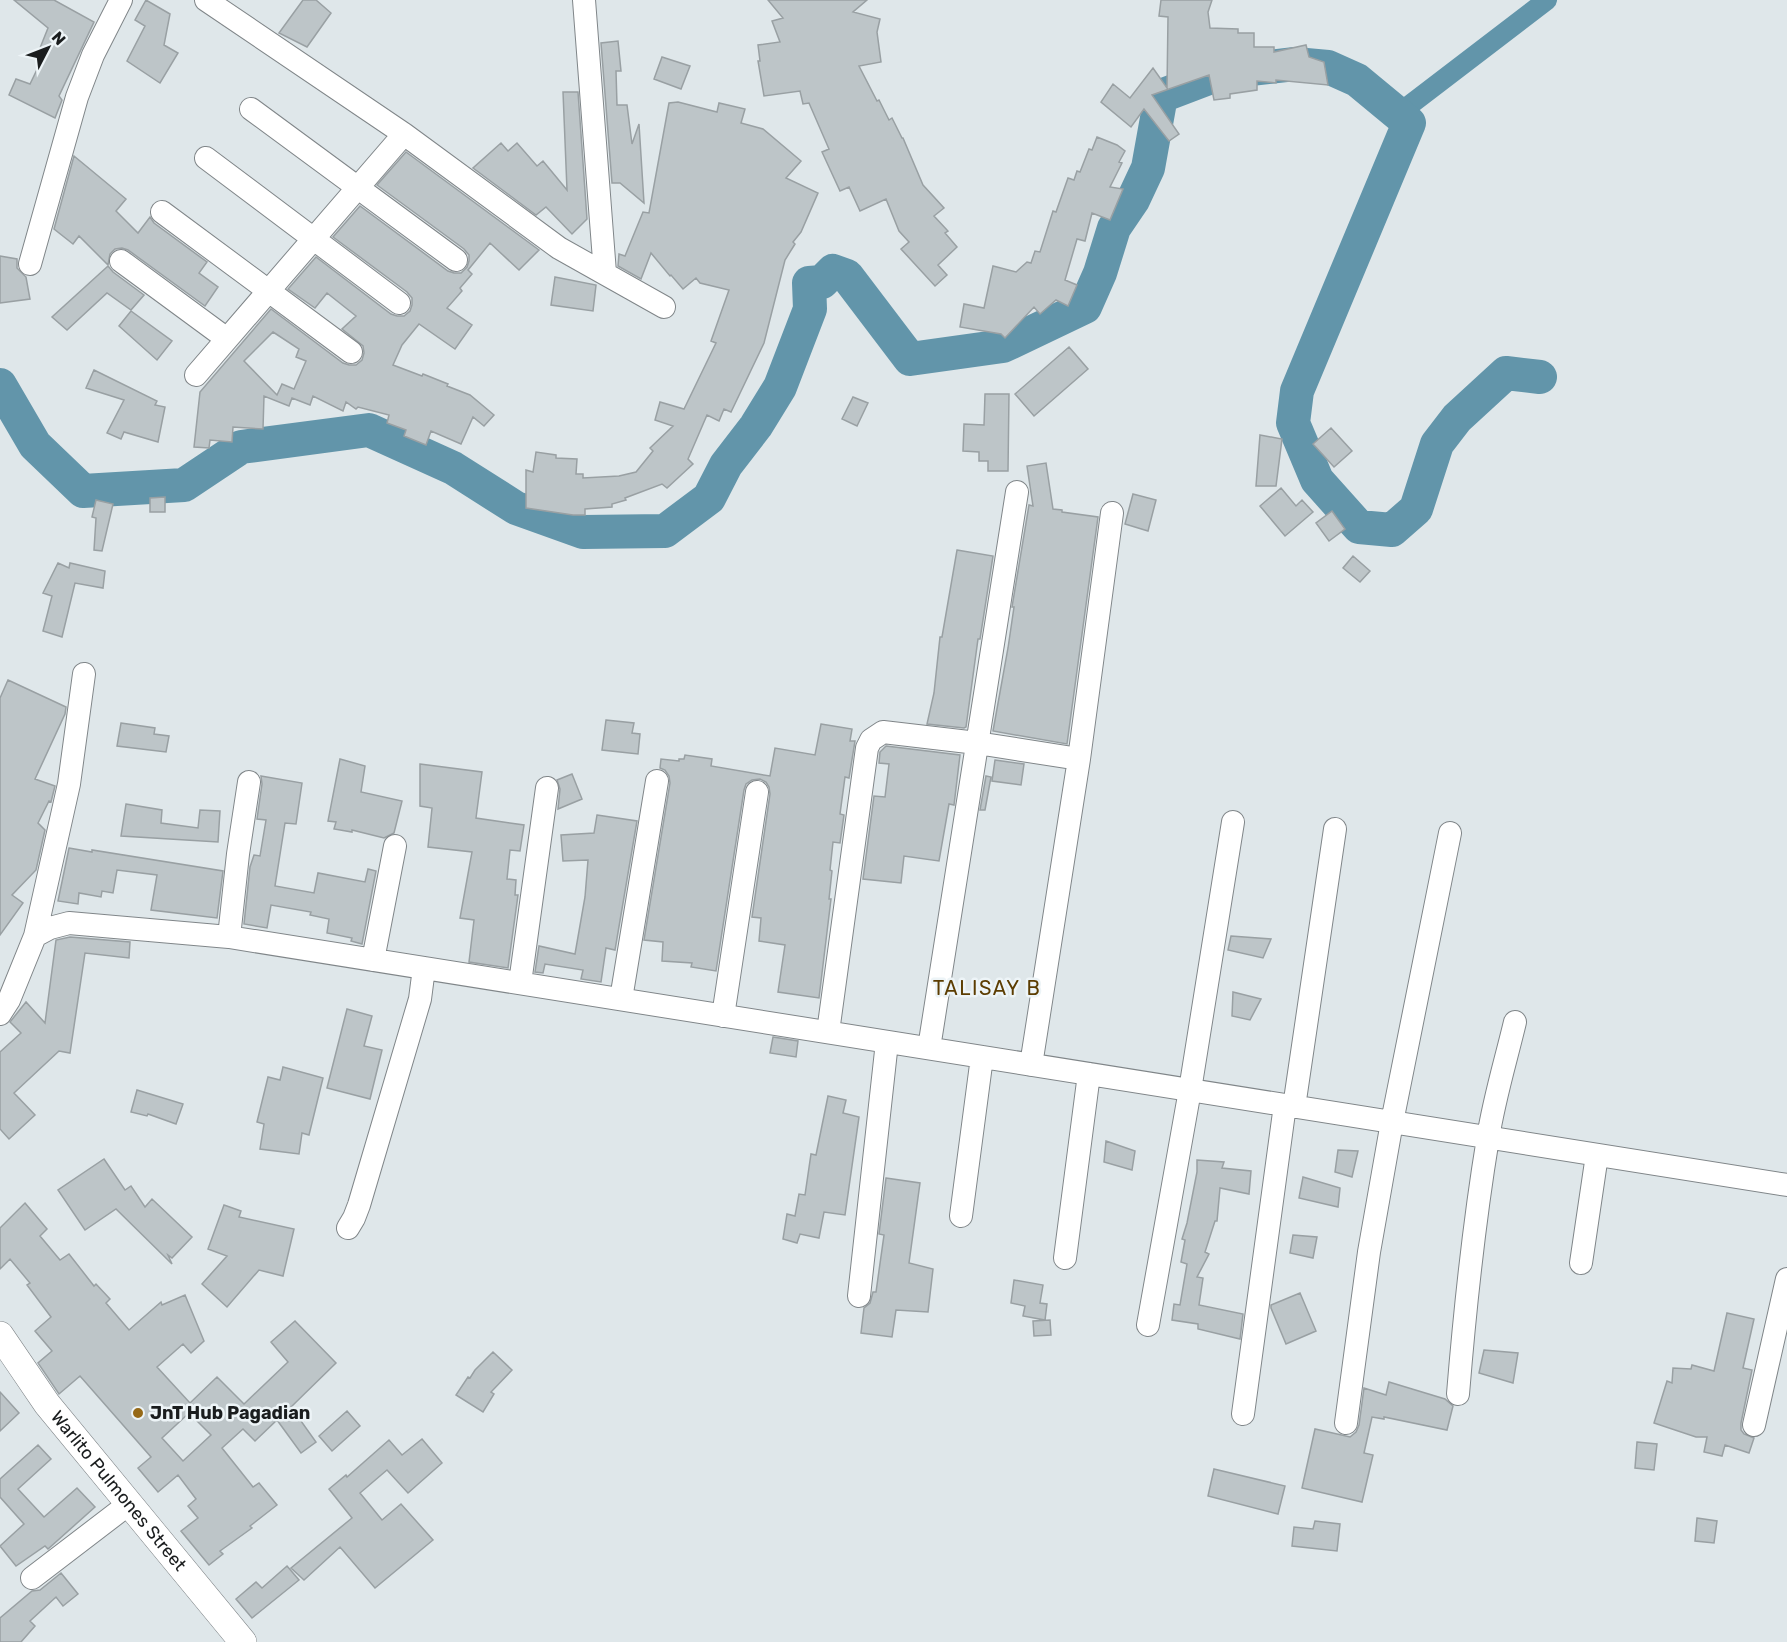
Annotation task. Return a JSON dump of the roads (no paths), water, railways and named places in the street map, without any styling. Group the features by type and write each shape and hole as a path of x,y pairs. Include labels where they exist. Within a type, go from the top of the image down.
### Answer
{"street":[{"path":"30,264 77,97 93,55 120,0"},
{"path":"206,0 404,134 559,248 664,307"},
{"path":"584,0 605,273"},
{"path":"251,110 456,260"},
{"path":"196,375 404,134"},
{"path":"206,158 399,303"},
{"path":"162,212 351,352"},
{"path":"122,261 227,339"},
{"path":"929,1048 1017,492"},
{"path":"1031,1065 1078,759 1112,513"},
{"path":"0,1014 9,1000 35,936 69,784 84,674"},
{"path":"828,1032 867,748 871,740 883,732 977,743 1078,759"},
{"path":"621,999 657,781"},
{"path":"229,937 249,782"},
{"path":"520,983 547,788"},
{"path":"723,1016 757,792"},
{"path":"1148,1325 1191,1090 1233,822"},
{"path":"1243,1414 1289,1106 1335,829"},
{"path":"1346,1423 1369,1252 1392,1122 1450,832"},
{"path":"373,960 395,846"},
{"path":"35,936 69,922 229,937 1787,1185"},
{"path":"348,1228 359,1205 420,999 424,968"},
{"path":"1458,1394 1469,1270 1474,1248 1488,1137 1515,1022"},
{"path":"858,1296 887,1042"},
{"path":"961,1216 982,1057"},
{"path":"1065,1257 1089,1074"},
{"path":"1581,1263 1597,1155"},
{"path":"1754,1425 1787,1279"},
{"name":"Warlito Pulmones Street","path":"0,1335 46,1404 243,1642"},
{"path":"32,1578 130,1503"}],"waterway":[{"path":"1398,114 1547,0"},
{"path":"0,385 35,445 83,491 184,485 241,447 369,430 453,468 516,508 583,532 665,531 709,498 726,465 756,426 780,387 810,309 809,283 822,282 833,271 847,276 910,359 1003,346 1085,307 1100,273 1114,228 1133,200 1148,168 1161,96 1224,72 1295,64 1328,67 1357,80 1409,123 1297,391 1293,423 1317,480 1359,527 1392,530 1416,509 1437,444 1457,418 1506,373 1540,377"}],"place":[{"name":"JnT Hub Pagadian","path":"138,1413"}],"district":[{"name":"TALISAY B","path":"987,988"}]}
